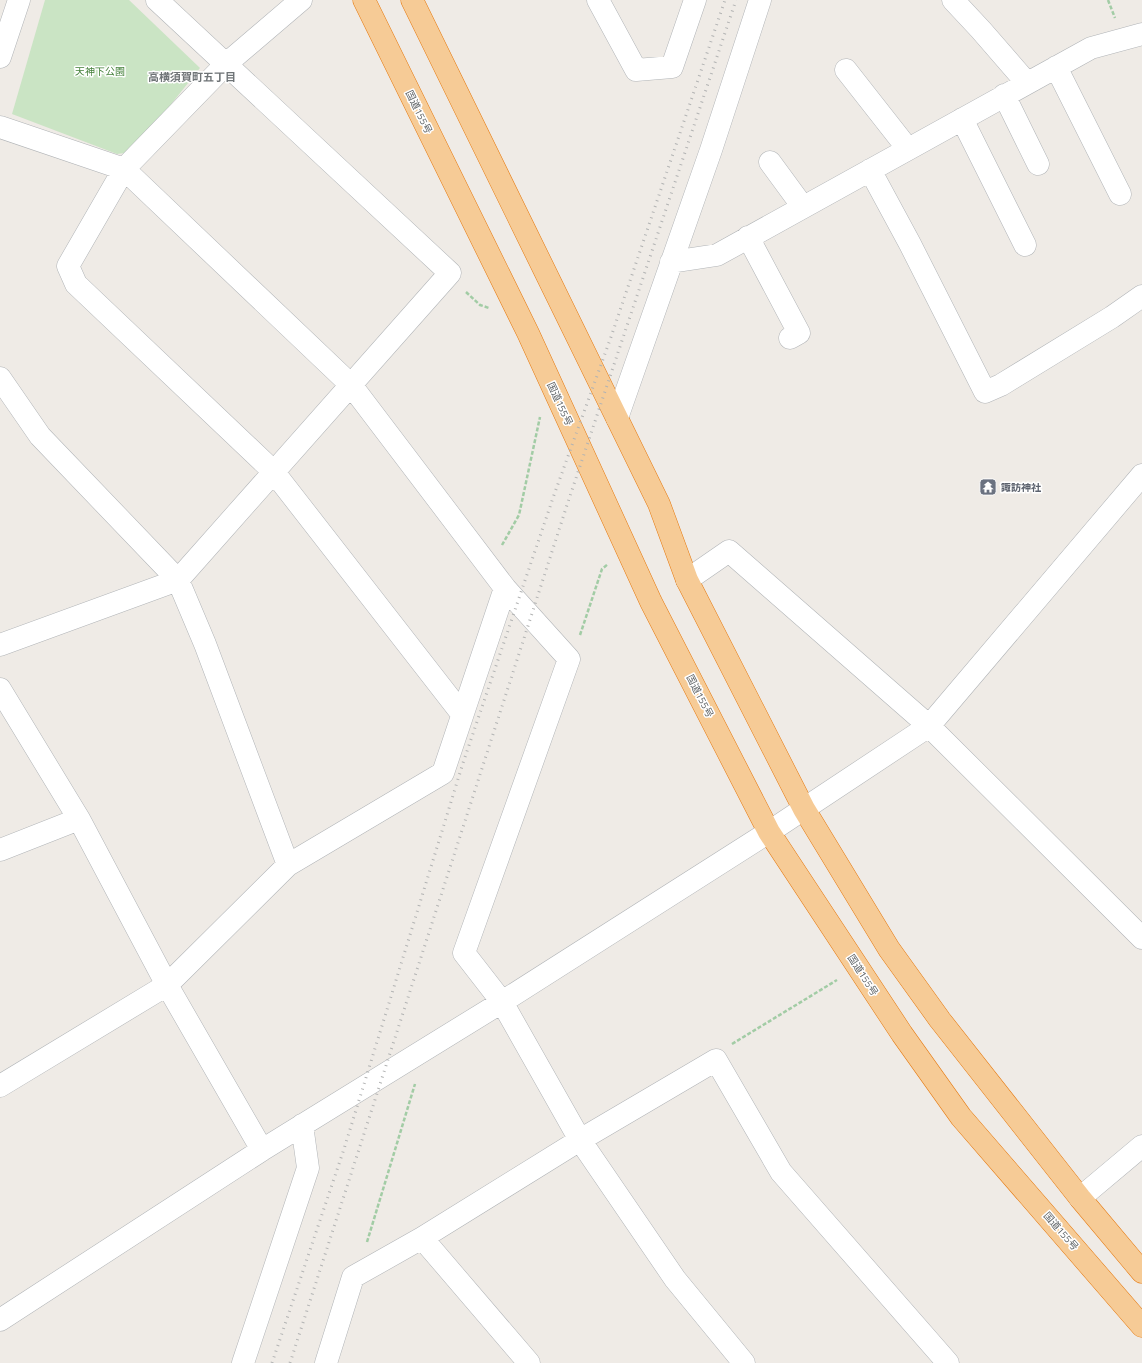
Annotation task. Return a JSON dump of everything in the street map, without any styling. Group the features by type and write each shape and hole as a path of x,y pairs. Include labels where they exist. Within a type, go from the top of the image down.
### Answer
{"highway":[{"name":"国道155号","path":"364,0 528,333 651,602 770,832 902,1034 961,1117 1142,1326"},
{"path":"412,0 659,504 687,580 804,809 889,949 940,1020 1080,1198 1142,1272"}],"street":[{"path":"0,56 19,0"},
{"path":"0,645 178,580 450,273 157,0"},
{"path":"301,0 226,64 124,169 68,266 76,284 274,471 462,714"},
{"path":"598,0 636,70 672,67 695,0"},
{"path":"617,418 711,150 760,0"},
{"path":"953,0 1027,83"},
{"path":"672,262 717,255 1091,48 1142,34"},
{"path":"1056,67 1120,194"},
{"path":"846,70 908,149"},
{"path":"1004,95 1038,164"},
{"path":"962,119 1025,245"},
{"path":"0,127 124,169 351,385 505,588 569,660 464,953 502,1002 580,1140 675,1279 744,1363"},
{"path":"770,162 803,207"},
{"path":"870,170 910,244 985,392 1001,385 1112,318 1142,296"},
{"path":"748,237 799,333 790,338"},
{"path":"0,378 40,436 178,580 205,644 288,865"},
{"path":"0,1320 262,1150 502,1002 770,832 929,726 1142,475"},
{"path":"687,580 729,551 929,726 1142,938"},
{"path":"0,1086 167,985 288,865 443,773 505,588"},
{"path":"0,689 79,819 167,985 262,1150"},
{"path":"0,850 79,819"},
{"path":"326,1363 353,1277 356,1274 422,1238 580,1140 716,1060 781,1172 948,1363"},
{"path":"243,1363 308,1168 302,1125"},
{"path":"1080,1198 1142,1146"},
{"path":"422,1238 529,1363"}],"path":[{"path":"448,275 480,305 494,309"},
{"path":"483,560 500,548 519,515 542,412"},
{"path":"569,660 578,639 602,569 613,560"},
{"path":"716,1060 729,1046 837,980"},
{"path":"356,1274 426,1049"}],"green space":[{"name":"天神下公園","path":"45,0 129,0 200,68 133,152 117,154 12,114"}],"railway":[{"path":"272,1363 344,1149 463,763 554,495 611,337 725,0"},
{"path":"290,1363 568,502 736,0"}],"place":[{"name":"諏訪神社","path":"988,487"}],"district":[{"name":"高横須賀町五丁目","path":"192,77"}]}
